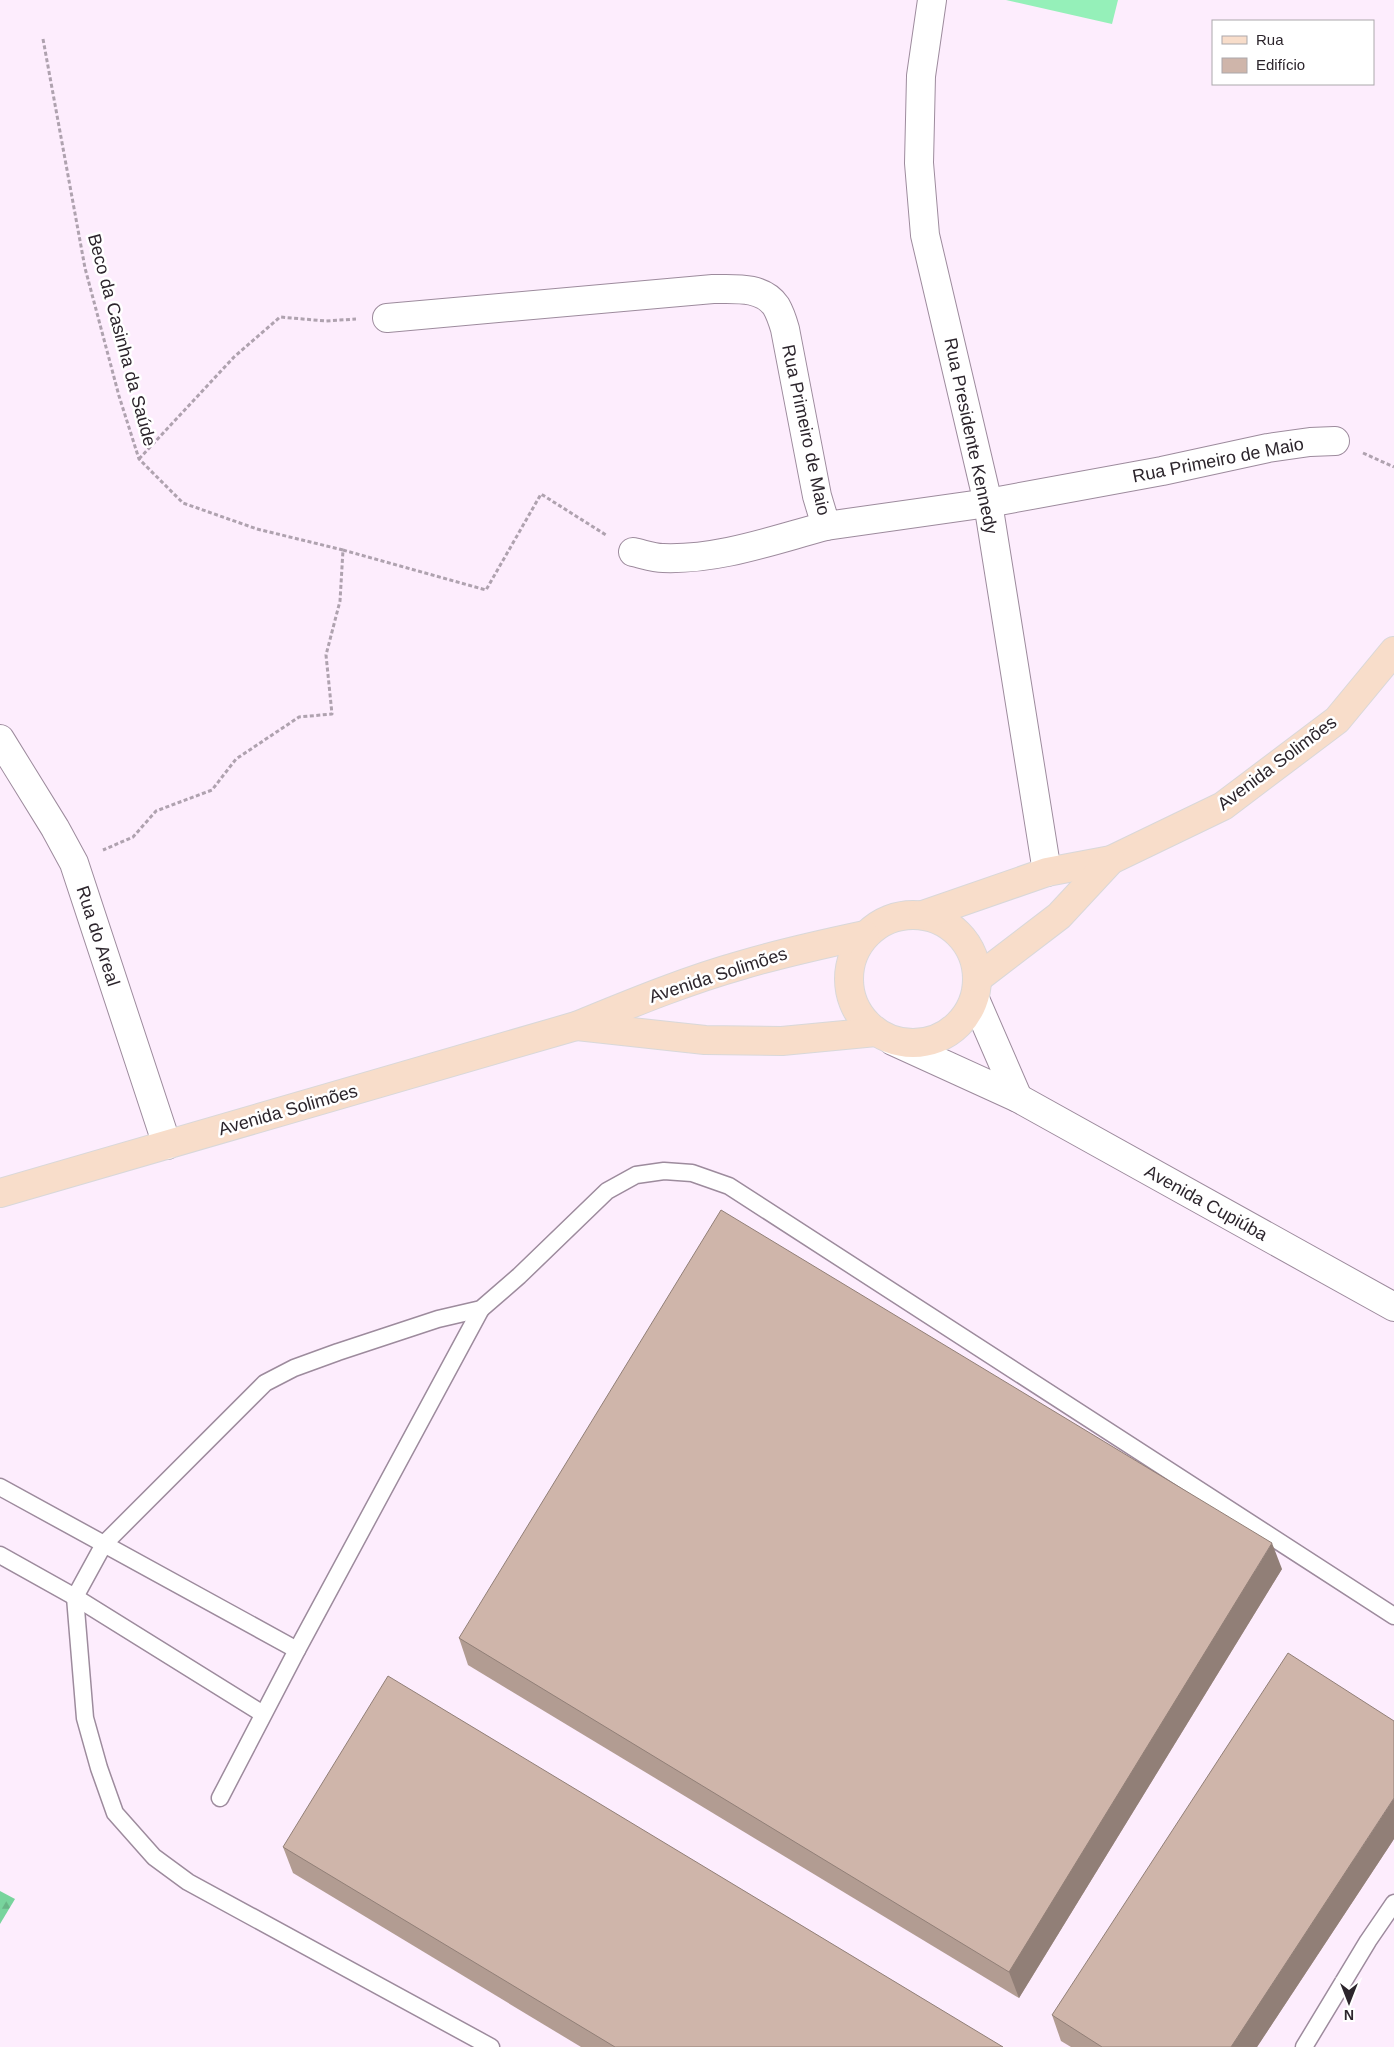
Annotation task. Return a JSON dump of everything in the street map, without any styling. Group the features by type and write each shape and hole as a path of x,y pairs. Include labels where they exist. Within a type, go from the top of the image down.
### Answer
{"main road":[{"name":"Avenida Solimões","path":"922,914 1047,872 1111,860 1223,806 1337,720 1394,651"},
{"name":"Avenida Solimões","path":"976,989 1058,916 1111,860"},
{"path":"922,914 951,926 971,949 976,989 962,1021 943,1037 918,1044 885,1037 857,1012 848,987 851,959 865,935 882,922 901,915 922,914"},
{"name":"Avenida Solimões","path":"0,1194 576,1026 638,1001 740,965 865,935"},
{"name":"Avenida Solimões","path":"576,1026 705,1040 782,1041 885,1037"}],"street":[{"name":"Rua Presidente Kennedy","path":"932,0 921,76 919,163 925,235 988,503 1047,872"},
{"name":"Rua Primeiro de Maio","path":"387,318 713,289 742,289 761,293 776,306 786,329 817,496 826,526 988,503 1162,471 1268,448 1310,442 1335,441"},
{"path":"633,552 661,558 688,558 721,554 826,526"},
{"name":"Rua do Areal","path":"0,739 74,862 167,1145"},
{"path":"976,989 1018,1098"},
{"name":"Avenida Cupiúba","path":"885,1037 1018,1098 1394,1307"}],"lane":[{"path":"220,1798 297,1650 481,1308 519,1276 607,1191 636,1175 664,1171 692,1173 729,1186 1394,1616"},
{"path":"481,1308 438,1319 338,1352 294,1368 265,1383 104,1544 75,1597 86,1718 99,1768 115,1813 154,1857 188,1882 491,2047"},
{"path":"0,1488 297,1650"},
{"path":"0,1555 75,1597 263,1714"},
{"path":"1304,2047 1368,1941 1394,1903"}],"path":[{"name":"Beco da Casinha da Saúde","path":"43,39 86,268 119,396 139,459 183,503 257,530 343,550 486,590 541,494 633,552"},
{"path":"139,459 234,357 280,317 326,321 387,318"},
{"path":"74,862 133,837 156,811 212,790 236,759 299,717 332,714 326,655 340,601 343,550"}],"green space":[{"path":"1006,0 1118,0 1112,24"},
{"path":"0,1891 15,1899 0,1924"}],"building":[{"path":"721,1210 1272,1543 1009,1972 459,1638"},
{"path":"1288,1653 1394,1721 1394,1798 1231,2047 1102,2047 1052,2015"},
{"path":"388,1676 1003,2047 615,2047 283,1847"}]}
